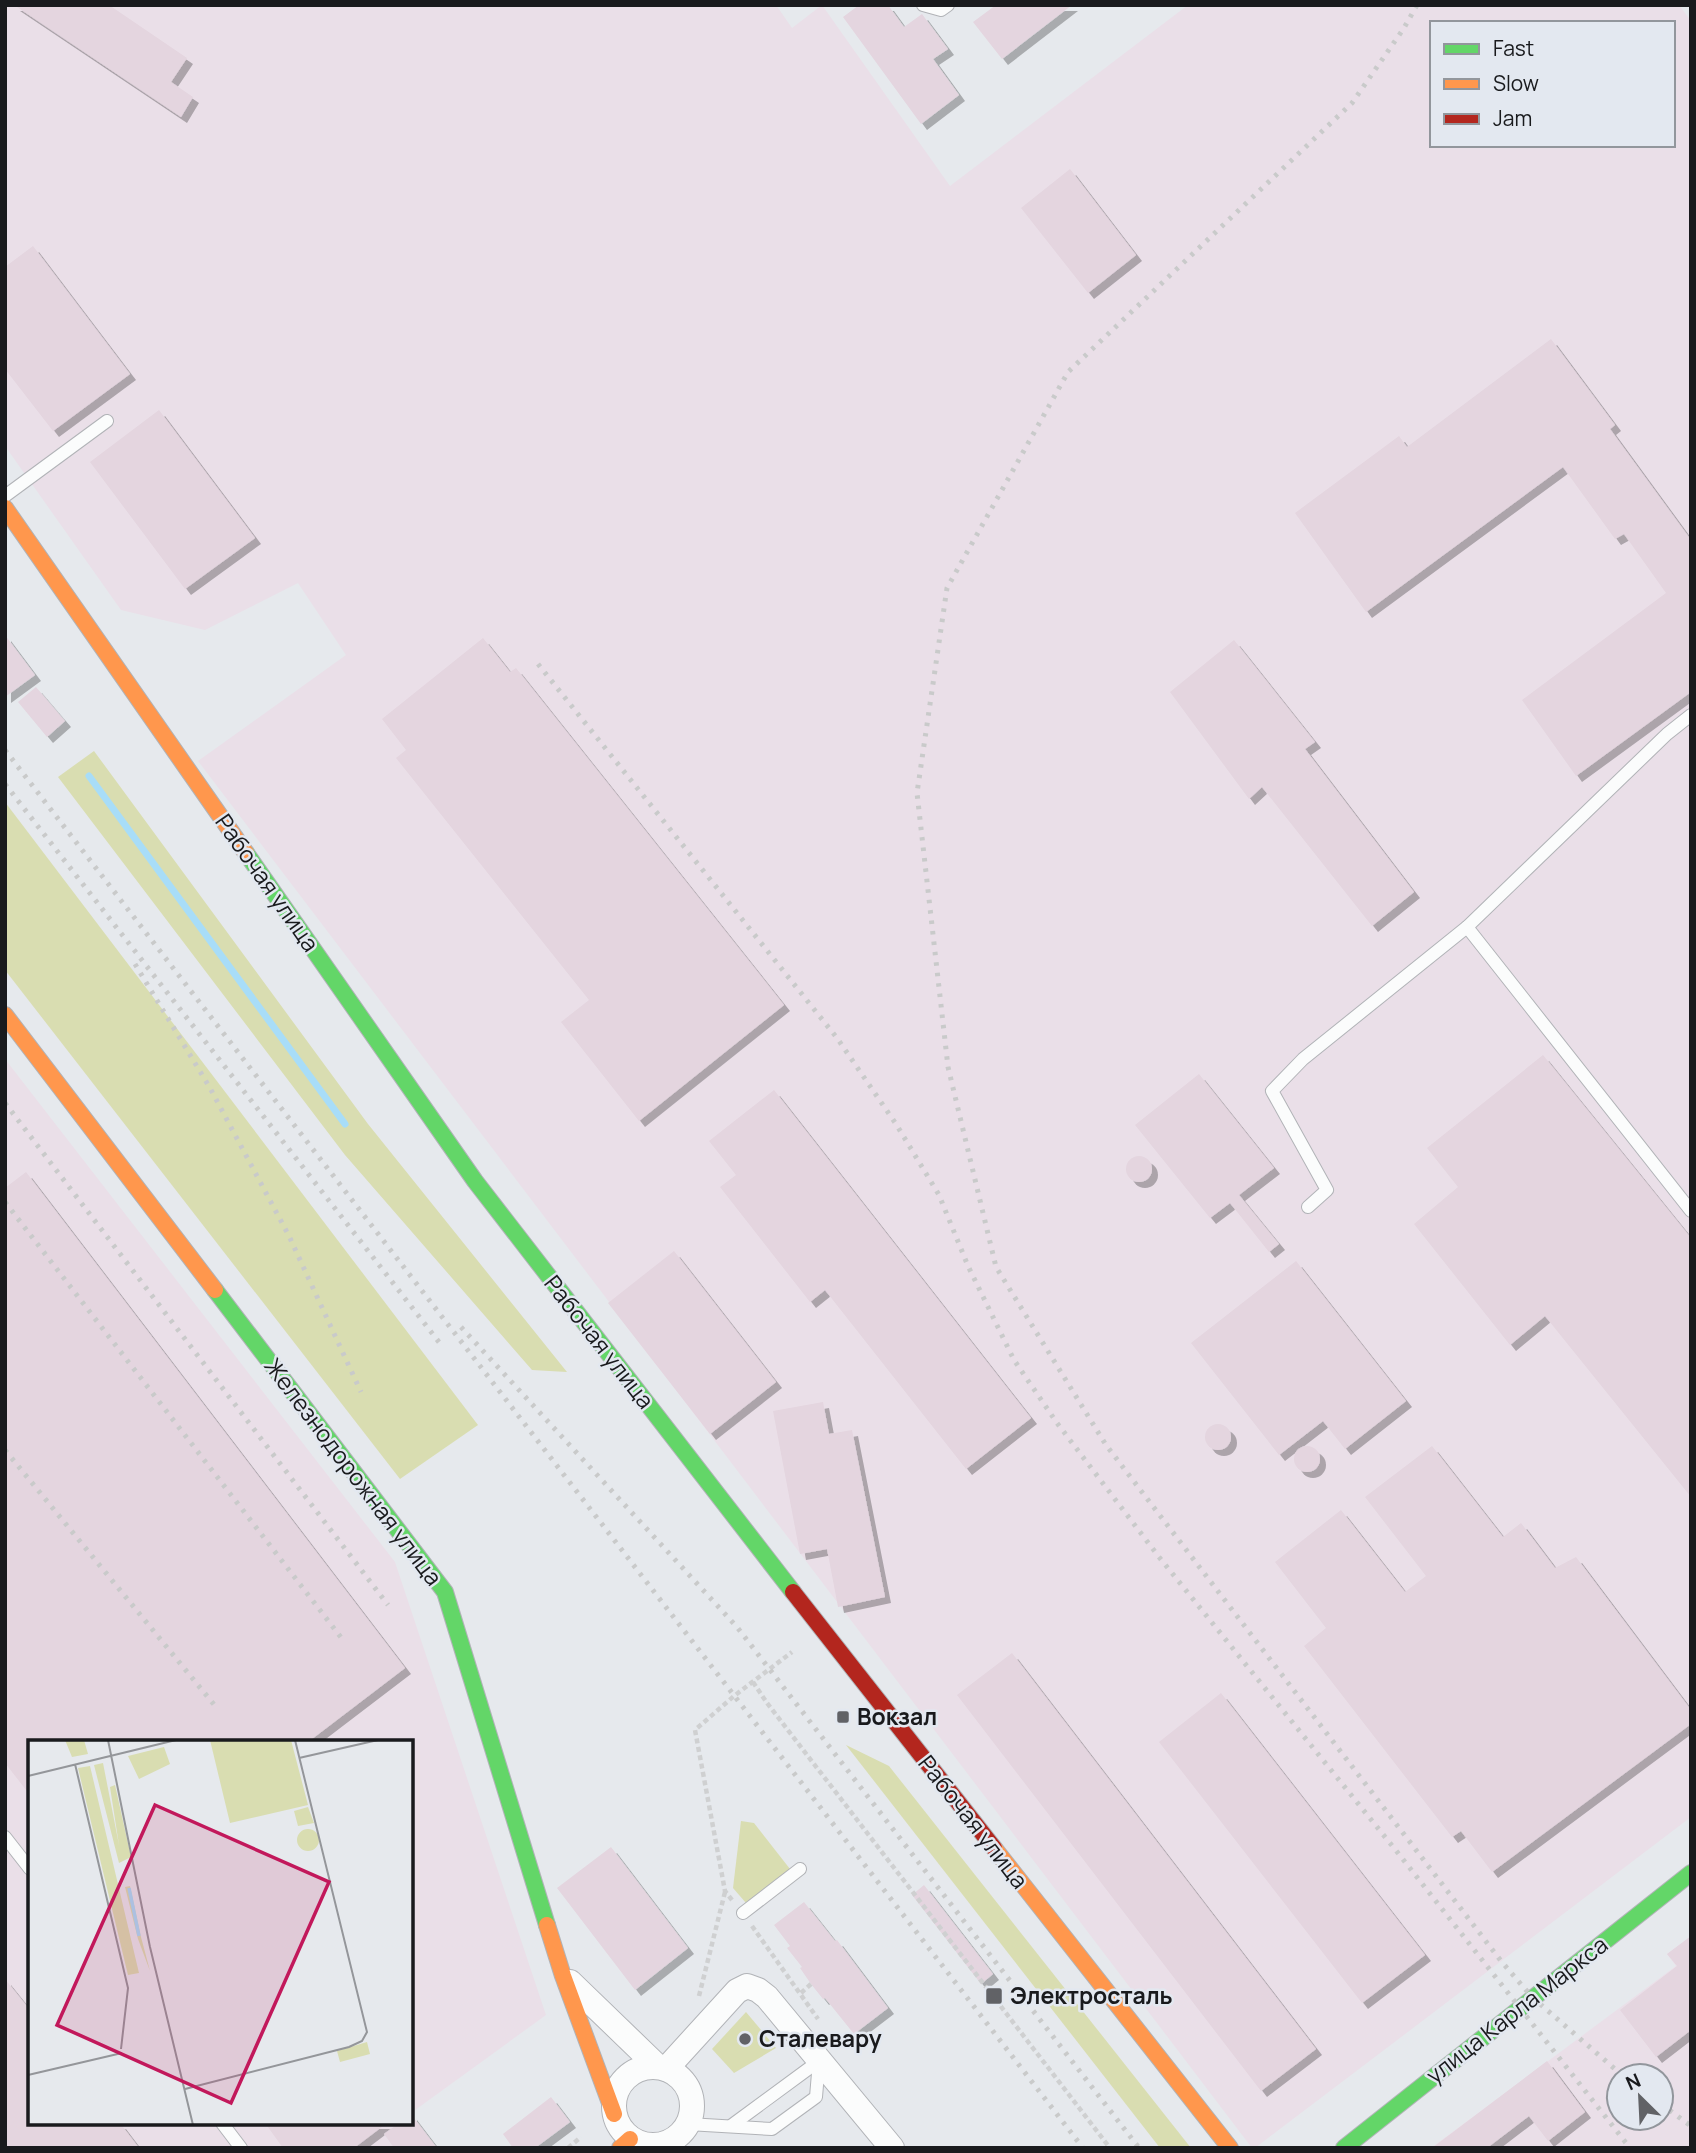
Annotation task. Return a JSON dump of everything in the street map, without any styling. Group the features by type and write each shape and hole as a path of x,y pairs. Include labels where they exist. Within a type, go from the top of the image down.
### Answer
{"street":[{"name":"Рабочая улица","path":"5,508 475,1181 822,1629 1230,2148"},
{"name":"Железнодорожная улица","path":"5,1015 445,1592 563,1976 614,2114"},
{"name":"улица Карла Маркса","path":"1344,2148 1364,2142 1691,1873"},
{"path":"563,1976 662,2068 684,2082 690,2092 692,2114 682,2134 662,2145 625,2143 614,2114 615,2093 627,2077 635,2071 662,2068 737,1991 747,1986 767,1997 892,2148"}],"lane":[{"path":"923,5 941,10 948,5"},
{"path":"5,496 107,421"},
{"path":"1308,1207 1327,1190 1272,1091 1303,1059 1467,928 1667,734 1691,716"},
{"path":"1467,928 1691,1211"},
{"path":"5,1837 28,1866"},
{"path":"743,1913 800,1869"},
{"path":"732,2125 819,2061"},
{"path":"688,2124 772,2129 816,2097 819,2061"},
{"path":"224,2125 241,2148"}],"path":[{"path":"698,2000 725,1891 695,1730 792,1652"},
{"path":"753,1682 1110,2148"},
{"path":"725,1891 801,1993 811,1984"},
{"path":"568,2148 581,2137"}],"shaded area":[{"path":"5,5 776,5 792,28 822,5 950,186 1188,5 1679,5 1691,21 1691,1817 1252,2148 198,761 346,655 298,583 205,630 121,610 5,446"},
{"path":"5,1059 395,1562 546,2015 413,2112 413,1740 28,1740 28,2125 396,2125 384,2134 394,2148 5,2148"},
{"path":"1691,1936 1691,2148 1431,2148 1676,1966 1667,1954"}],"green space":[{"path":"94,751 368,1124 567,1372 532,1370 345,1155 58,777"},
{"path":"5,802 478,1425 400,1479 5,970"},
{"path":"846,1745 889,1766 1191,2148 1160,2148"},
{"path":"741,1821 754,1823 790,1869 746,1903 733,1888"},
{"path":"746,2012 776,2048 734,2073 712,2049"}],"building":[{"path":"14,5 109,5 187,58 171,82 193,97 181,117"},
{"path":"859,5 888,5 904,27 922,14 948,49 933,59 959,95 921,124 843,17"},
{"path":"996,5 1072,5 1002,59 973,22"},
{"path":"1070,169 1136,255 1088,293 1021,208"},
{"path":"33,246 130,374 53,431 5,369 5,267"},
{"path":"1551,339 1615,425 1610,429 1691,540 1691,692 1576,776 1522,700 1666,593 1624,534 1615,539 1563,467 1366,612 1295,513 1399,436 1407,447"},
{"path":"159,410 255,538 185,589 90,462"},
{"path":"5,635 35,675 5,697"},
{"path":"483,638 510,672 516,668 784,1005 639,1121 561,1022 589,1000 396,758 406,750 382,719"},
{"path":"1234,640 1315,742 1305,749 1414,892 1372,926 1262,787 1249,799 1170,692"},
{"path":"36,687 65,721 47,737 18,702"},
{"path":"1543,1055 1691,1238 1691,1497 1545,1316 1510,1345 1414,1224 1458,1187 1427,1148"},
{"path":"1199,1074 1274,1168 1239,1195 1279,1244 1269,1252 1230,1203 1210,1218 1135,1125"},
{"path":"774,1090 1031,1418 966,1469 825,1290 810,1302 720,1187 736,1175 709,1141"},
{"path":"1139,1156 1148,1160 1152,1169 1148,1178 1139,1182 1130,1178 1126,1169 1130,1160"},
{"path":"26,1172 405,1668 311,1740 28,1740 28,1792 5,1763 5,1188"},
{"path":"674,1251 776,1382 710,1434 608,1303"},
{"path":"1296,1261 1406,1401 1345,1449 1323,1421 1279,1455 1191,1343"},
{"path":"823,1402 829,1434 852,1430 885,1597 838,1607 827,1549 800,1554 773,1411"},
{"path":"1218,1424 1227,1428 1231,1437 1227,1446 1218,1450 1209,1446 1205,1437 1209,1428"},
{"path":"1307,1446 1316,1450 1320,1459 1316,1468 1307,1472 1298,1468 1294,1459 1298,1450"},
{"path":"1432,1446 1503,1537 1521,1523 1555,1568 1576,1557 1691,1710 1691,1724 1492,1872 1461,1831 1452,1837 1304,1646 1326,1628 1275,1562 1341,1510 1405,1592 1426,1576 1365,1497"},
{"path":"1012,1653 1316,2049 1261,2091 957,1695"},
{"path":"1221,1693 1425,1955 1362,2003 1159,1742"},
{"path":"611,1847 688,1948 635,1990 557,1888"},
{"path":"924,1885 993,1974 981,1984 912,1895"},
{"path":"804,1902 835,1941 837,1940 888,2008 854,2034 811,1984 787,1948 790,1946 774,1925"},
{"path":"1691,1936 1691,2030 1656,2057 1620,2010 1677,1966 1667,1954"},
{"path":"5,1979 28,2008 28,2125 122,2125 139,2148 5,2148"},
{"path":"1547,2061 1585,2112 1548,2141 1529,2116 1487,2148 1432,2148"},
{"path":"551,2097 570,2122 535,2148 513,2148 503,2134"},
{"path":"413,2117 437,2148 394,2148 384,2134 396,2125 413,2125"},
{"path":"266,2125 384,2125 354,2148 283,2148"}],"waterway":[{"path":"89,776 345,1124"}],"railway":[{"path":"1417,5 1352,103 1068,372 947,588 917,793 948,1067 996,1267 1106,1445 1501,1961 1532,1997 1607,2062"},
{"path":"538,664 837,1038 896,1124 939,1195 968,1266 1014,1360 1057,1423 1159,1557 1398,1853 1630,2148"},
{"path":"5,750 1083,2148"},
{"path":"5,784 442,1346"},
{"path":"135,964 210,1088 289,1236 361,1392"},
{"path":"5,1103 388,1605"},
{"path":"5,1202 343,1640"},
{"path":"461,1327 737,1627 1139,2148"},
{"path":"5,1450 216,1707"},
{"path":"1675,2114 1691,2126"}],"traffic: fast":[{"path":"246,853 475,1181 793,1592"},
{"path":"215,1290 445,1592 547,1925"},
{"path":"1344,2148 1691,1873"}],"traffic: slow":[{"path":"5,508 246,853"},
{"path":"5,1015 215,1290"},
{"path":"994,1848 1230,2148"},
{"path":"547,1925 614,2114"},
{"path":"620,2148 630,2139"}],"traffic: jam":[{"path":"793,1592 994,1848"}],"place":[{"name":"Вокзал","path":"843,1717"},
{"name":"Электросталь","path":"994,1996"},
{"name":"Сталевару","path":"745,2039"}]}
